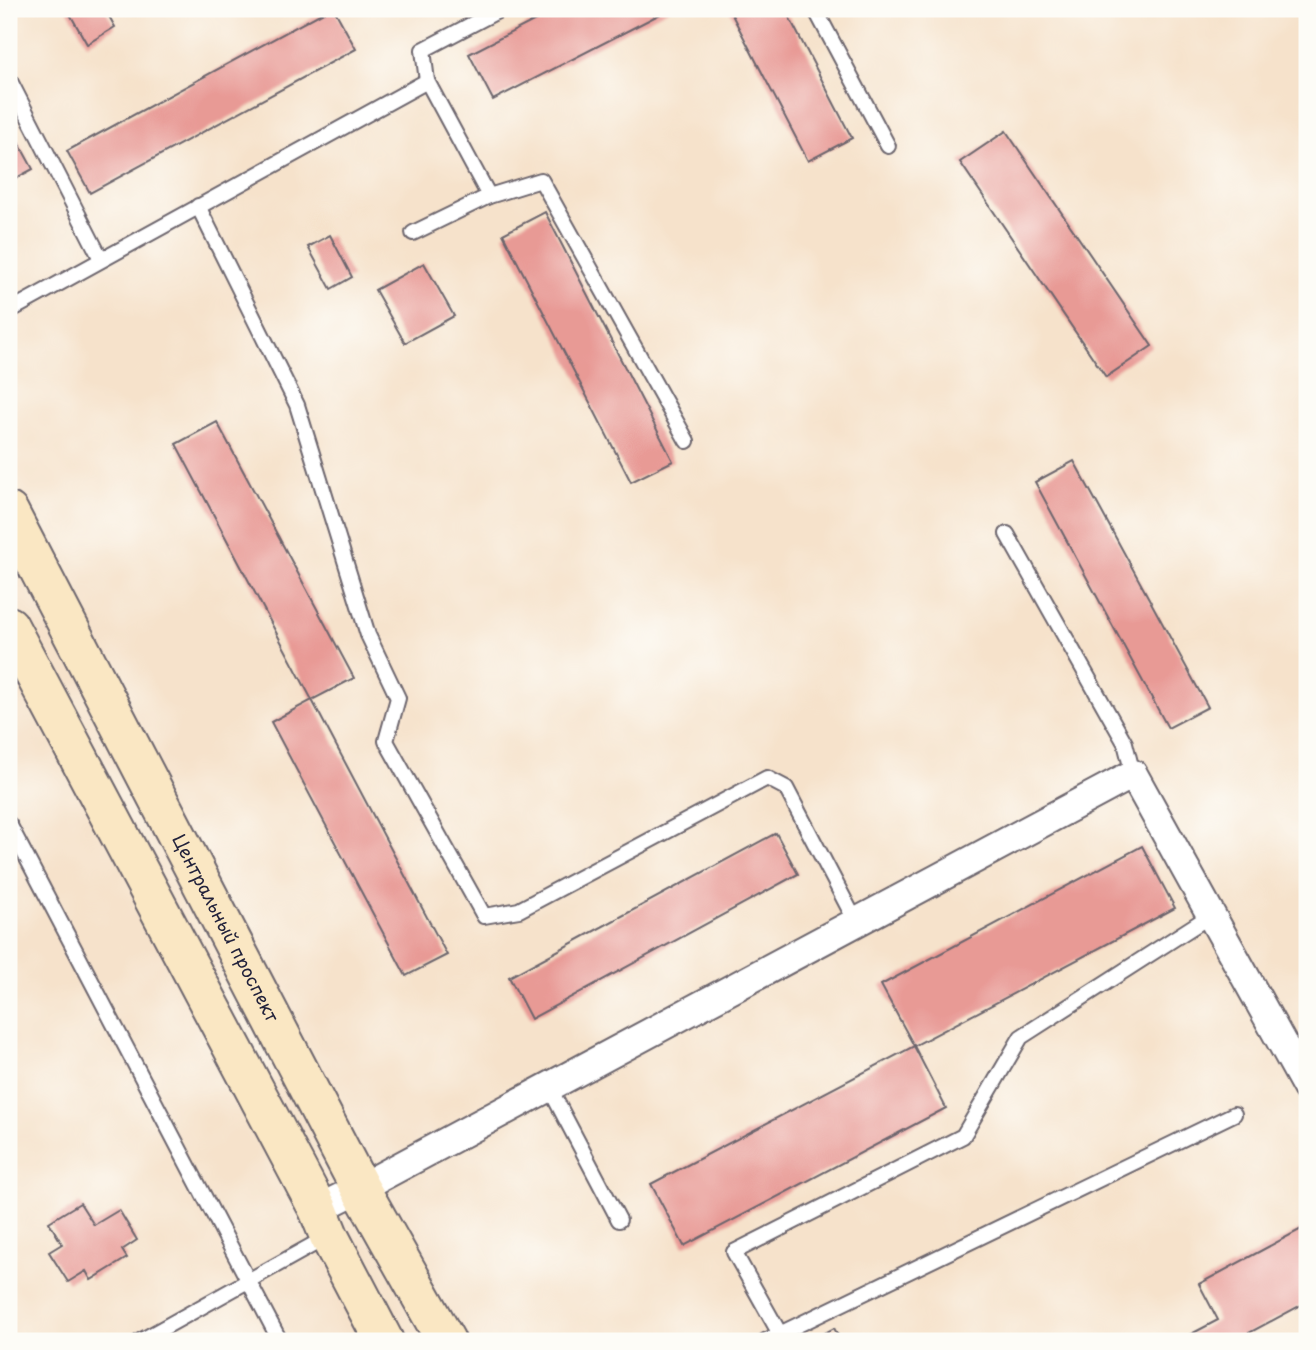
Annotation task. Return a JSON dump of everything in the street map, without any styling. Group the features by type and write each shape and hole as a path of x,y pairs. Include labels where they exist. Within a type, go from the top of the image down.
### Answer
{"street":[{"name":"Центральный проспект","path":"9,512 360,1188 446,1341"},
{"path":"9,626 18,666 323,1223 384,1341"},
{"path":"323,1223 360,1188 1133,774 1307,1088"}],"lane":[{"path":"489,196 427,81 423,50 500,9"},
{"path":"815,9 888,146"},
{"path":"9,79 101,259"},
{"path":"9,311 427,81"},
{"path":"413,233 489,196 541,180 687,441"},
{"path":"198,206 297,405 368,635 398,698 386,741 484,916 519,909 767,778 786,789 856,922"},
{"path":"1007,534 1125,743 1133,774"},
{"path":"9,824 280,1341"},
{"path":"780,1334 734,1252 963,1136 1021,1037 1210,915"},
{"path":"550,1087 619,1220"},
{"path":"765,1341 1234,1114"},
{"path":"140,1341 248,1280 323,1223"}],"building":[{"path":"67,9 105,9 115,27 87,44"},
{"path":"329,9 334,9 356,49 90,193 67,151"},
{"path":"557,9 670,9 493,100 469,54"},
{"path":"729,9 785,9 852,138 808,161"},
{"path":"9,125 33,169 9,182"},
{"path":"1006,131 1152,346 1106,377 960,162"},
{"path":"545,212 673,461 631,482 503,234"},
{"path":"330,235 352,277 331,289 308,247"},
{"path":"424,263 454,316 405,343 375,290"},
{"path":"217,422 354,678 312,700 176,444"},
{"path":"1074,461 1208,707 1168,728 1035,482"},
{"path":"312,700 447,955 406,976 271,722"},
{"path":"776,833 798,874 531,1019 509,977"},
{"path":"1142,846 1175,908 914,1046 881,985"},
{"path":"914,1046 946,1108 684,1246 651,1184"},
{"path":"80,1203 94,1225 119,1210 137,1240 122,1250 127,1258 91,1280 86,1271 68,1282 49,1252 62,1244 49,1222"},
{"path":"1307,1226 1307,1302 1234,1341 1178,1341 1218,1320 1199,1284"},
{"path":"834,1328 841,1341 810,1341"}]}
